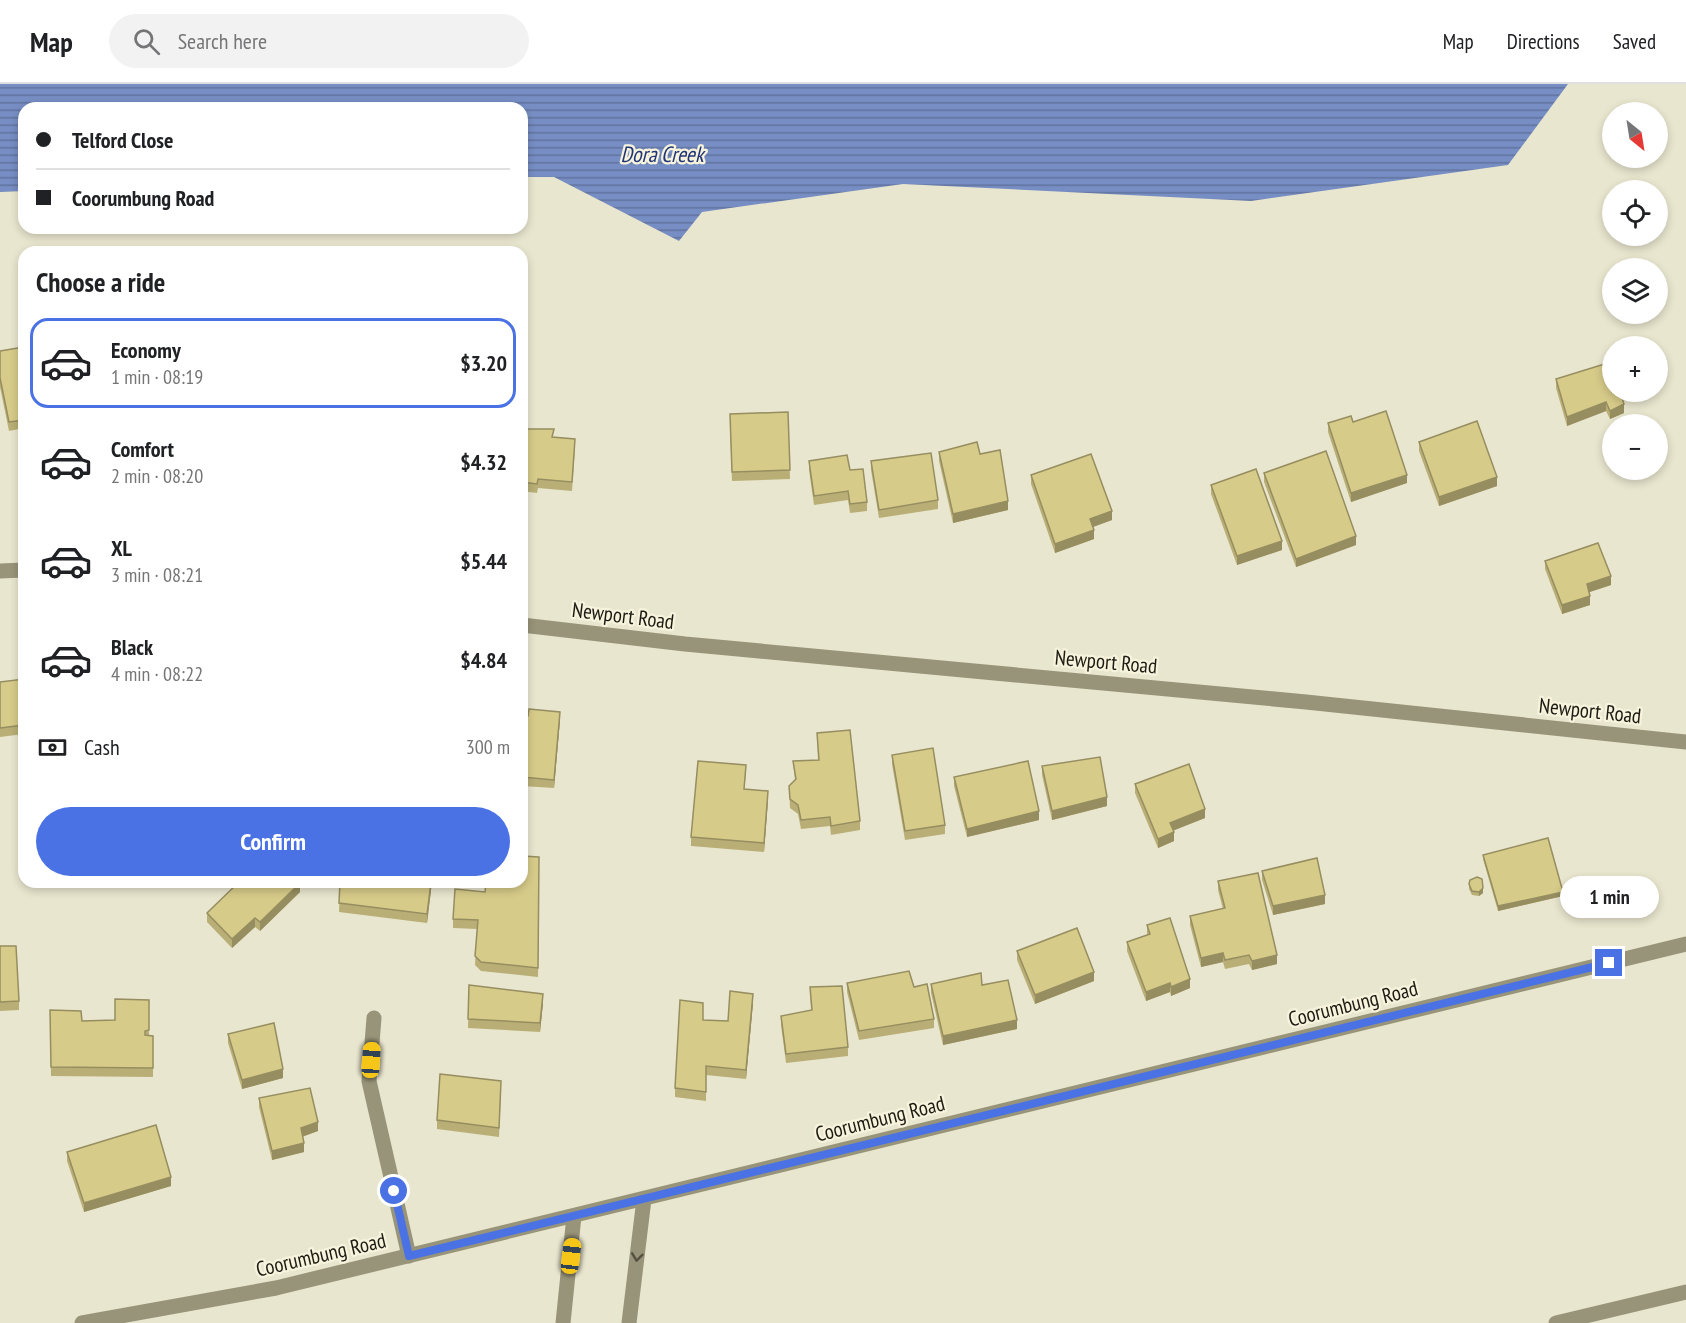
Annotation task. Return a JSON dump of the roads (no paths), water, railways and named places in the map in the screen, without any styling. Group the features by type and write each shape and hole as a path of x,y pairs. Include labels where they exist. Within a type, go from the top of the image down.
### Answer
{"street":[{"path":"0,571 18,570"},
{"name":"Newport Road","path":"528,626 684,644 1294,701 1686,742"},
{"name":"Coorumbung Road","path":"82,1323 276,1288 1686,944"},
{"path":"374,1018 369,1081 409,1256"},
{"path":"629,1323 644,1199"},
{"path":"563,1323 574,1216"},
{"path":"1556,1323 1686,1292"}],"water":[{"name":"Dora Creek","path":"0,84 1568,84 1508,165 1251,201 903,184 702,212 679,241 554,177 528,177 528,102 18,102 18,191 0,192"}]}
